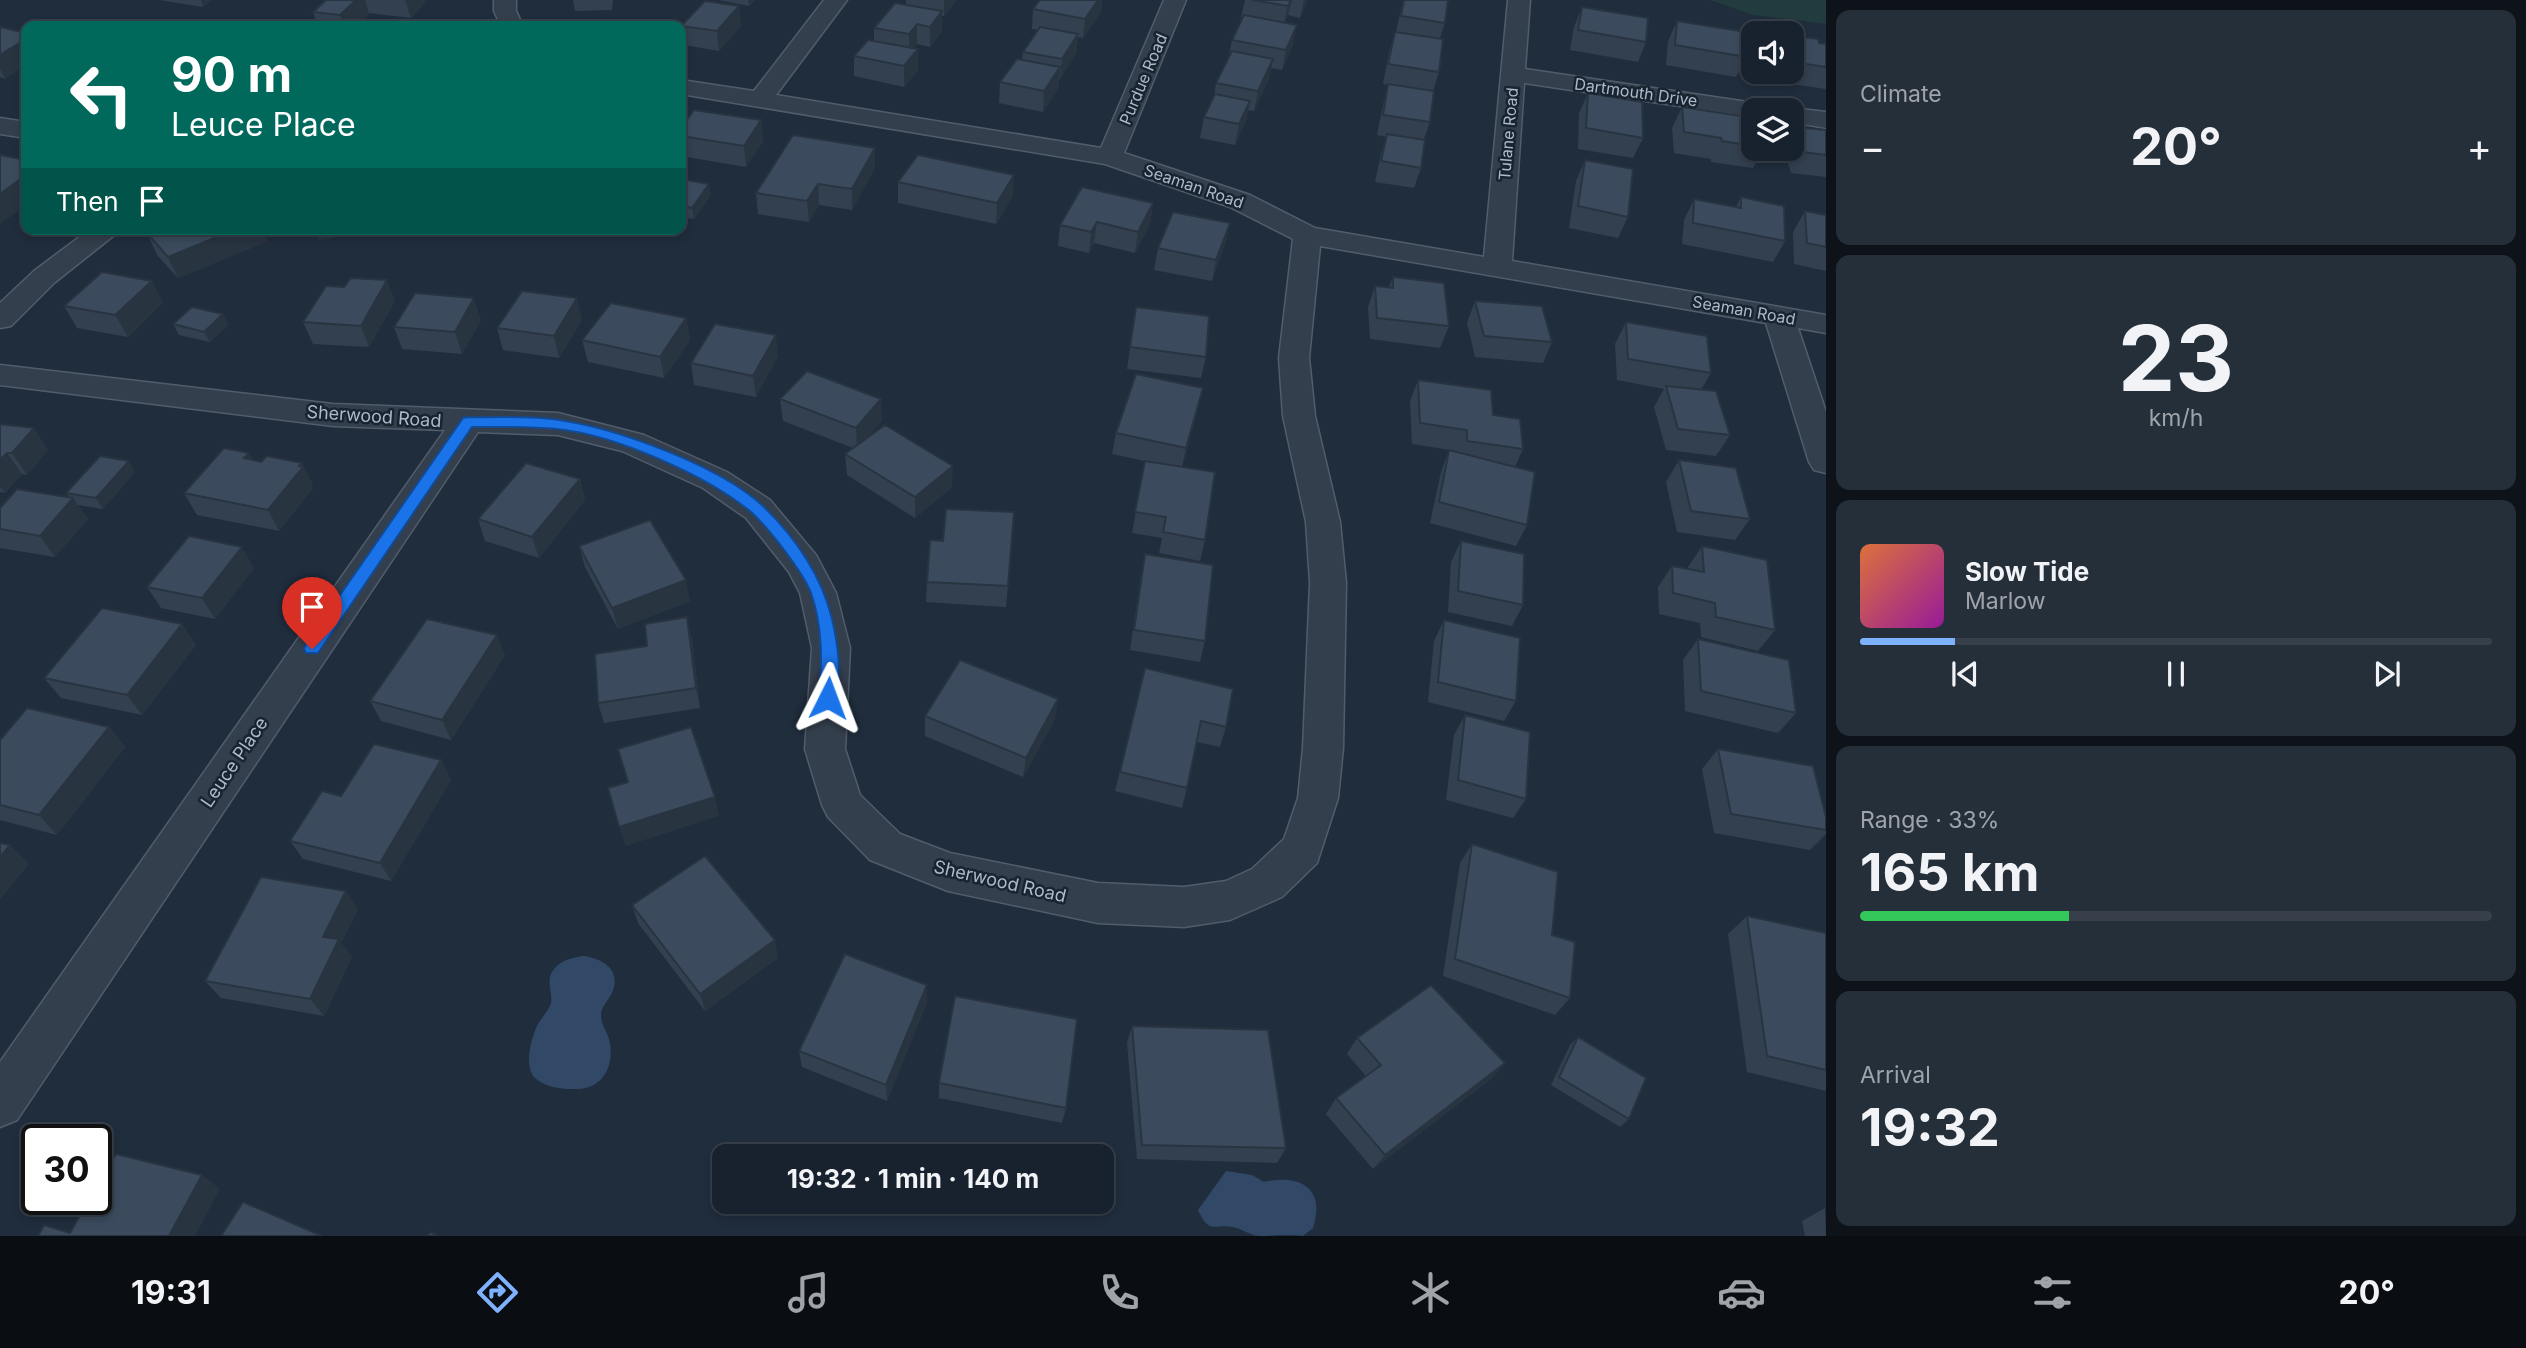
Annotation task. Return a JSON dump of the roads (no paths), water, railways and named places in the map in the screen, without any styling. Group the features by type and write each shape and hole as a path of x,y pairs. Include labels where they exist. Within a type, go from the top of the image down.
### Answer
{"street":[{"path":"505,0 505,11 510,21"},
{"path":"760,100 836,0"},
{"name":"Purdue Road","path":"1110,157 1175,0"},
{"name":"Tulane Road","path":"1497,268 1519,0"},
{"name":"Dartmouth Drive","path":"1513,74 1741,107"},
{"name":"Seaman Road","path":"686,88 1110,157 1240,201 1307,235 1826,324"},
{"path":"1804,117 1826,120"},
{"path":"0,126 21,129"},
{"path":"0,319 44,277 99,235"},
{"name":"Sherwood Road","path":"0,374 333,415 558,424 632,443 715,480 758,509 803,564 818,593 831,648 825,749 843,805 885,847 948,872 1098,903 1184,907 1230,900 1267,883 1302,850 1318,798 1323,748 1328,583 1323,522 1299,416 1294,358 1307,235"},
{"path":"1779,316 1826,462"},
{"name":"Leuce Place","path":"0,1103 468,422"}],"water":[{"path":"584,956 604,963 610,968 615,979 611,995 601,1014 611,1049 608,1067 599,1081 592,1086 583,1089 552,1087 542,1083 531,1072 531,1045 537,1026 551,1003 552,972 562,962"},
{"path":"1226,1171 1252,1175 1264,1182 1289,1180 1307,1187 1316,1203 1313,1228 1303,1236 1259,1236 1233,1227 1210,1226 1198,1210"}]}
